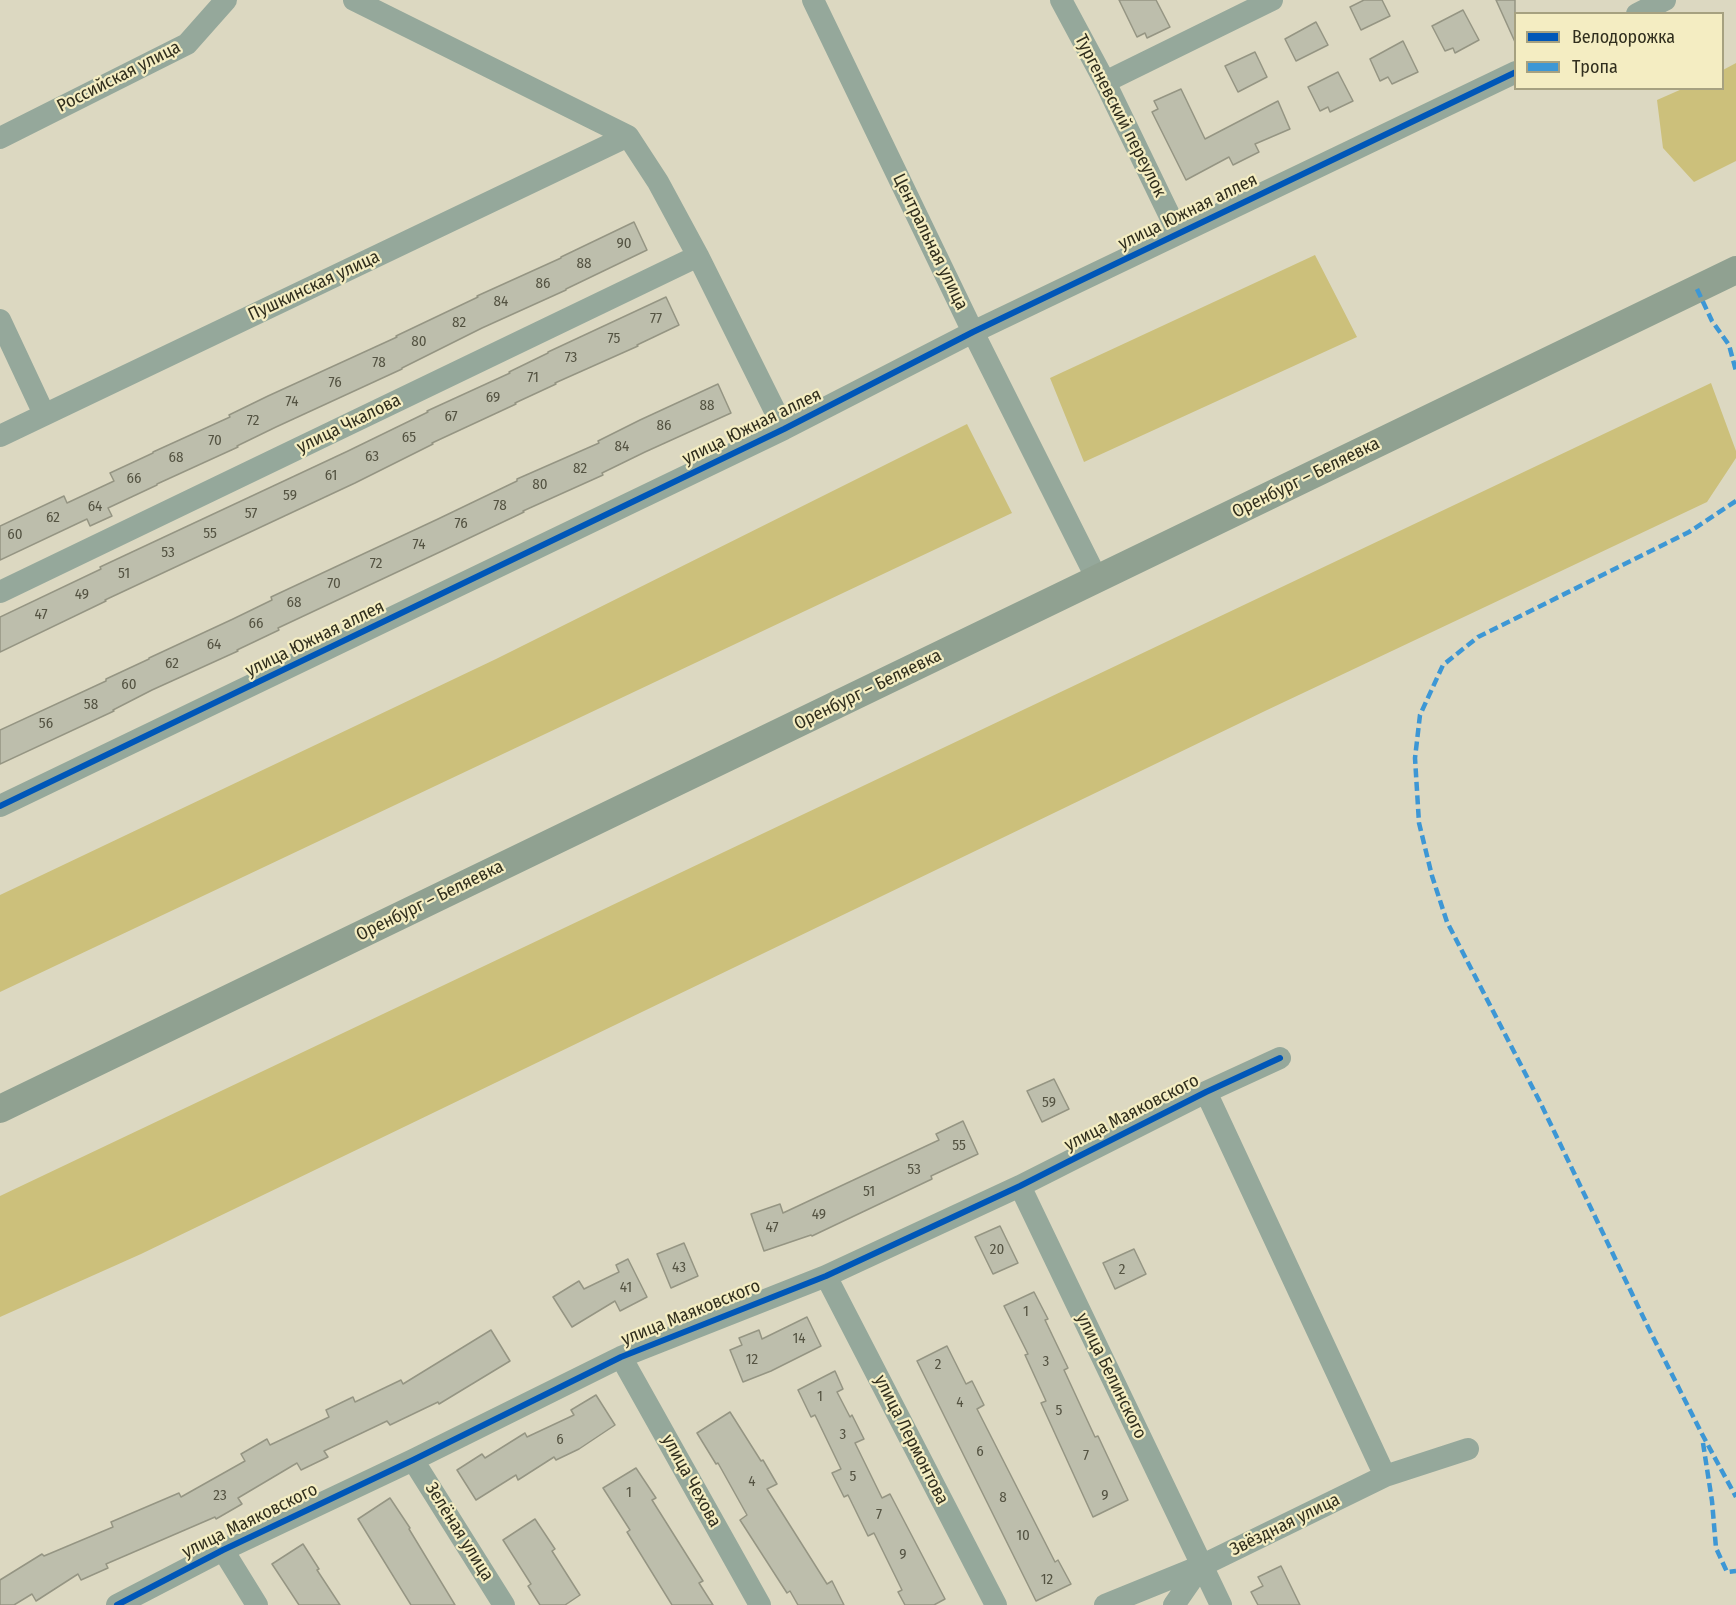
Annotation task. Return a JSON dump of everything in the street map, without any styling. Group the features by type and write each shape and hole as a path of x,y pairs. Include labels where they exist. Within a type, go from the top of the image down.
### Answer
{"main road":[{"name":"Оренбург – Беляевка","path":"0,1109 1736,270"}],"street":[{"name":"Российская улица","path":"0,138 187,44 226,0"},
{"path":"354,0 628,136 658,182 698,256 784,429"},
{"name":"Центральная улица","path":"813,0 973,332 1097,579"},
{"name":"Тургеневский переулок","path":"1061,0 1105,82 1178,233"},
{"path":"1105,82 1272,0"},
{"path":"1641,12 1665,0"},
{"name":"улица Южная аллея","path":"0,807 784,429 973,332 1514,72"},
{"name":"Пушкинская улица","path":"0,436 628,136"},
{"name":"улица Чкалова","path":"0,592 698,256"},
{"path":"0,320 44,414"},
{"name":"улица Маяковского","path":"117,1605 223,1550 413,1460 621,1357 826,1276 1020,1186 1206,1092 1280,1058"},
{"path":"1206,1092 1385,1476"},
{"name":"улица Белинского","path":"1020,1186 1221,1605"},
{"name":"улица Лермонтова","path":"826,1276 996,1605"},
{"name":"улица Чехова","path":"621,1357 760,1605"},
{"name":"Звёздная улица","path":"1105,1605 1202,1566 1385,1476 1468,1449"},
{"name":"Зелёная улица","path":"413,1460 504,1605"},
{"path":"223,1550 257,1605"},
{"path":"1174,1605 1202,1566"}],"shaded area":[{"path":"1736,63 1736,161 1694,182 1663,148 1657,100 1680,90 1724,90 1724,69"},
{"path":"1315,255 1357,337 1084,462 1050,378"},
{"path":"1711,383 1736,451 1736,458 1707,502 1265,711 141,1254 0,1317 0,1196"},
{"path":"967,424 1012,513 0,992 0,895 496,659"}],"building":[{"path":"1119,0 1156,0 1170,27 1147,38 1145,33 1137,37"},
{"path":"1364,0 1382,0 1390,16 1361,30 1350,7"},
{"path":"1496,0 1515,0 1514,40"},
{"path":"1463,10 1479,40 1455,53 1453,48 1445,51 1432,26"},
{"path":"1316,22 1328,45 1296,61 1285,39"},
{"path":"1403,41 1418,72 1392,84 1388,77 1380,81 1370,59"},
{"path":"1255,52 1267,77 1238,92 1225,66"},
{"path":"1338,72 1353,101 1330,112 1328,107 1320,111 1308,87"},
{"path":"1181,89 1205,139 1278,101 1290,129 1255,144 1259,152 1233,165 1229,157 1186,180 1152,112 1158,109 1154,101"},
{"path":"634,222 647,250 108,508 112,516 90,526 87,519 0,560 0,526 64,496 67,503 114,481 110,473"},
{"path":"666,297 679,325 0,652 0,617"},
{"path":"718,384 731,413 278,628 279,630 238,651 0,764 0,730 272,600 271,597 438,519 517,479 599,443 598,441 640,420"},
{"path":"1054,1079 1069,1109 1042,1122 1027,1091"},
{"path":"963,1121 978,1154 931,1176 932,1179 812,1236 764,1251 751,1214 780,1204 783,1213 939,1140 936,1134"},
{"path":"1000,1226 1018,1263 993,1274 975,1237"},
{"path":"684,1243 698,1276 671,1288 657,1254"},
{"path":"1134,1249 1146,1274 1115,1289 1103,1263"},
{"path":"628,1259 647,1297 620,1311 615,1301 572,1327 553,1297 579,1281 584,1289 619,1272 616,1265"},
{"path":"1034,1292 1068,1368 1064,1370 1128,1500 1093,1517 1041,1403 1046,1401 1025,1355 1028,1354 1004,1306"},
{"path":"807,1317 821,1346 743,1382 730,1350 742,1345 739,1338 759,1330 762,1339"},
{"path":"491,1330 510,1361 439,1404 438,1402 390,1425 387,1421 324,1451 328,1457 301,1470 297,1463 238,1498 242,1504 216,1519 215,1517 106,1564 108,1568 81,1580 78,1574 36,1601 32,1594 14,1605 0,1605 0,1580 42,1554 44,1556 113,1527 111,1522 179,1493 181,1497 245,1461 241,1454 267,1439 270,1445 329,1417 326,1410 353,1397 355,1402 401,1380 403,1384"},
{"path":"947,1346 966,1384 972,1381 984,1405 977,1409 1055,1562 1058,1560 1071,1584 1036,1601 917,1361"},
{"path":"835,1371 843,1389 837,1392 864,1439 855,1443 882,1498 890,1494 945,1599 934,1605 905,1605 898,1592 902,1590 874,1533 868,1536 848,1495 844,1497 832,1473 841,1469 815,1415 811,1417 798,1390"},
{"path":"596,1395 615,1425 579,1449 556,1460 554,1457 518,1480 516,1475 476,1500 457,1470 482,1454 485,1458 525,1433 527,1437 574,1415 571,1410"},
{"path":"730,1412 777,1484 767,1489 827,1584 832,1581 844,1605 798,1605 790,1591 787,1593 740,1520 747,1515 718,1463 716,1464 697,1433"},
{"path":"636,1468 656,1498 652,1500 703,1581 699,1583 713,1605 672,1605 627,1532 630,1530 603,1488"},
{"path":"390,1498 455,1605 411,1605 358,1519"},
{"path":"535,1519 555,1549 552,1551 580,1595 565,1605 540,1605 528,1586 531,1584 503,1540"},
{"path":"303,1544 340,1605 299,1605 272,1564"},
{"path":"1281,1566 1300,1605 1258,1605 1251,1592 1263,1586 1258,1577"}],"marked path":[{"path":"1697,289 1712,321 1729,345 1736,371"},
{"path":"1736,501 1689,532 1478,637 1443,665 1420,715 1415,758 1419,823 1432,876 1447,922 1540,1102 1648,1327 1736,1497"},
{"path":"1703,1443 1712,1501 1716,1548 1727,1572 1736,1571"}],"cycle path":[{"path":"0,806 784,429 973,332 1514,73"},
{"path":"117,1605 223,1550 413,1460 621,1357 826,1276 1020,1186 1206,1092 1280,1058"}]}
